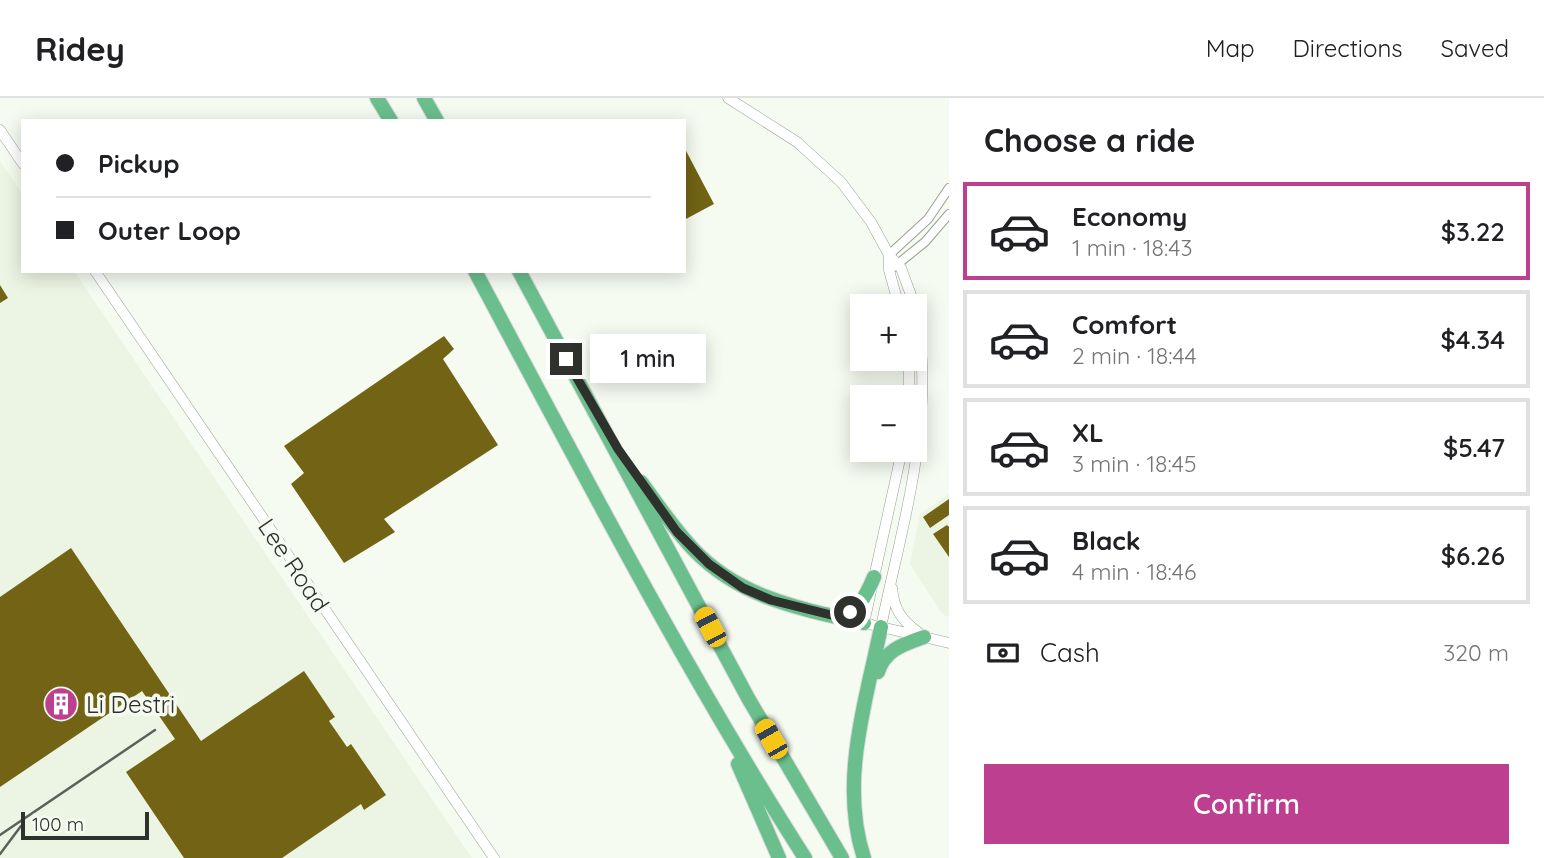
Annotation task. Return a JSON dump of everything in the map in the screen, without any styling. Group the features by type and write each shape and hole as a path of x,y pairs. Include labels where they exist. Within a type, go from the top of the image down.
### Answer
{"highway":[{"path":"377,98 390,119"},
{"path":"424,98 436,119"},
{"path":"476,273 713,709 805,858"},
{"path":"520,273 748,698 842,858"},
{"path":"601,423 677,532 715,569 743,588 763,597 864,623"},
{"path":"835,616 850,612 861,604 874,577"},
{"path":"864,858 853,807 857,750 881,627"},
{"path":"857,750 869,720 877,672 883,660 895,648 924,636"},
{"path":"713,709 779,858"}],"street":[{"path":"728,98 797,142 824,164 864,212 889,255 894,267 898,294"},
{"path":"0,131 21,161"},
{"path":"889,255 929,219 949,188"},
{"path":"894,267 925,242 949,214"},
{"path":"894,267 907,282 911,294"},
{"name":"Lee Road","path":"96,273 494,858"},
{"path":"881,627 915,458 923,401 923,371"},
{"path":"899,462 864,623 949,643"},
{"path":"891,580 896,609 902,620 924,636"}],"shaded area":[{"path":"0,161 21,192 21,273 75,273 472,858 0,858"},
{"path":"949,494 949,617 942,614 910,564 920,514"}],"building":[{"path":"686,151 714,204 686,219"},
{"path":"0,285 8,298 0,303"},
{"path":"444,336 454,349 443,359 498,445 384,519 395,532 344,563 291,484 304,473 284,446"},
{"path":"949,499 949,515 930,528 923,517"},
{"path":"947,525 949,527 949,557 933,534"},
{"name":"Li Destri","path":"71,548 201,741 304,671 335,717 329,721 347,747 351,744 386,795 364,810 361,804 282,858 184,858 126,772 175,739 142,691 0,787 0,597"}],"railway":[{"path":"0,835 155,730"},
{"path":"0,854 21,826"}],"place":[{"name":"Li Destri","path":"61,704"}],"route":[{"path":"566,359 618,449 677,532 709,564 743,588 771,600 835,616 850,612"}]}
